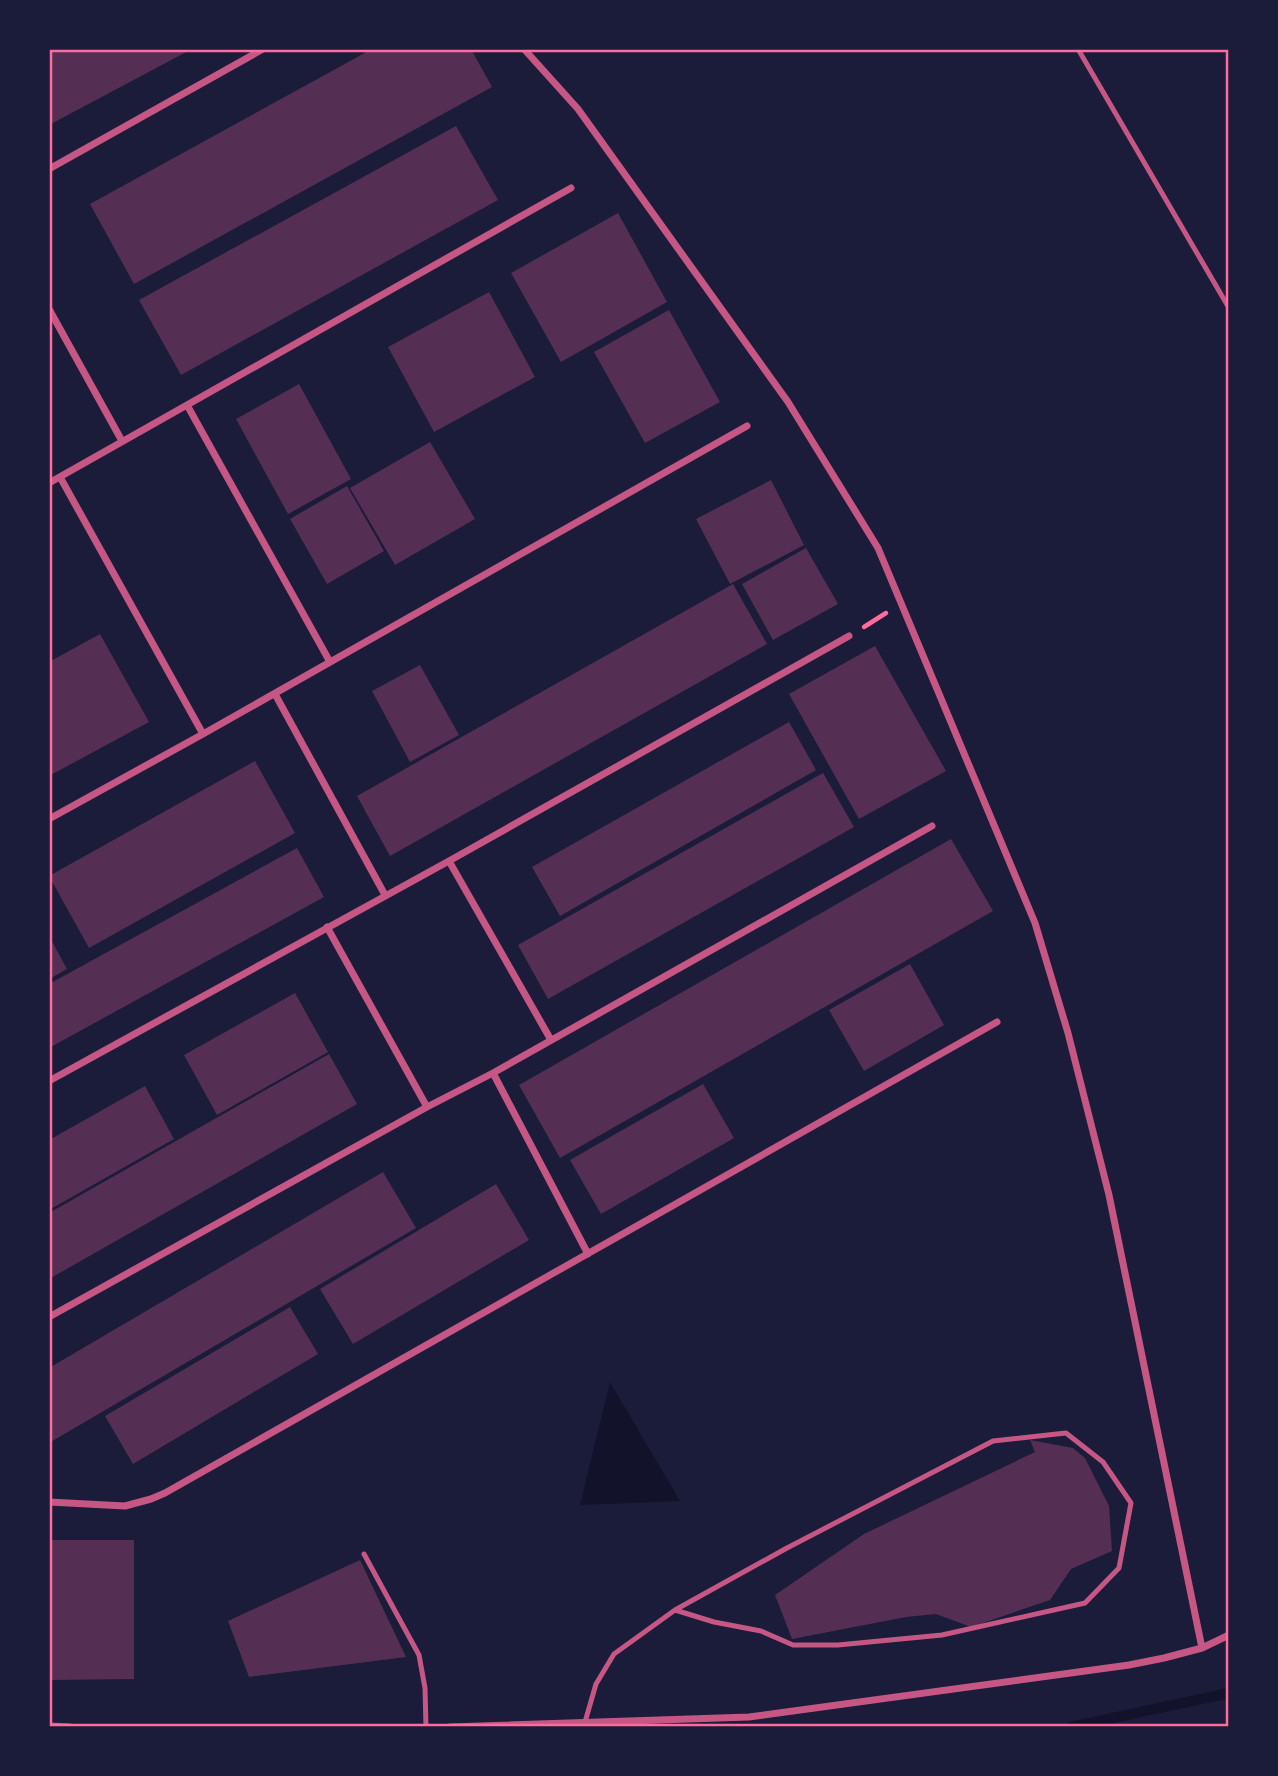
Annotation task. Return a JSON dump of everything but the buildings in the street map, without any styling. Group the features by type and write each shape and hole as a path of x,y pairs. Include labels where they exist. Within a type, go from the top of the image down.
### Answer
{"street":[{"path":"49,169 263,49"},
{"path":"524,49 578,109 788,402 878,548 902,604 1035,923 1068,1033 1109,1195 1202,1648"},
{"path":"49,483 571,188"},
{"path":"49,309 122,441"},
{"path":"187,405 330,662"},
{"path":"49,819 747,426"},
{"path":"60,477 203,734"},
{"path":"49,1081 849,636"},
{"path":"275,694 386,895"},
{"path":"49,1317 493,1073 932,826"},
{"path":"449,860 551,1040"},
{"path":"327,927 427,1107"},
{"path":"49,1502 125,1506 165,1493 997,1022"},
{"path":"493,1073 588,1254"},
{"path":"450,1727 749,1717 1129,1665 1202,1648 1229,1635"},
{"path":"49,1726 70,1727"}],"lane":[{"path":"1078,49 1229,308"},
{"path":"585,1722 596,1684 614,1654 675,1610 787,1548 993,1441 1066,1433 1103,1462 1131,1503 1119,1568 1085,1603 942,1635 838,1645 793,1645 761,1631 714,1622 675,1610"},
{"path":"364,1554 419,1655 425,1688 426,1727"}],"path":[{"path":"849,636 902,604"}],"shaded area":[{"path":"610,1382 680,1501 580,1505"}],"waterway":[{"path":"1071,1727 1229,1693"}]}
